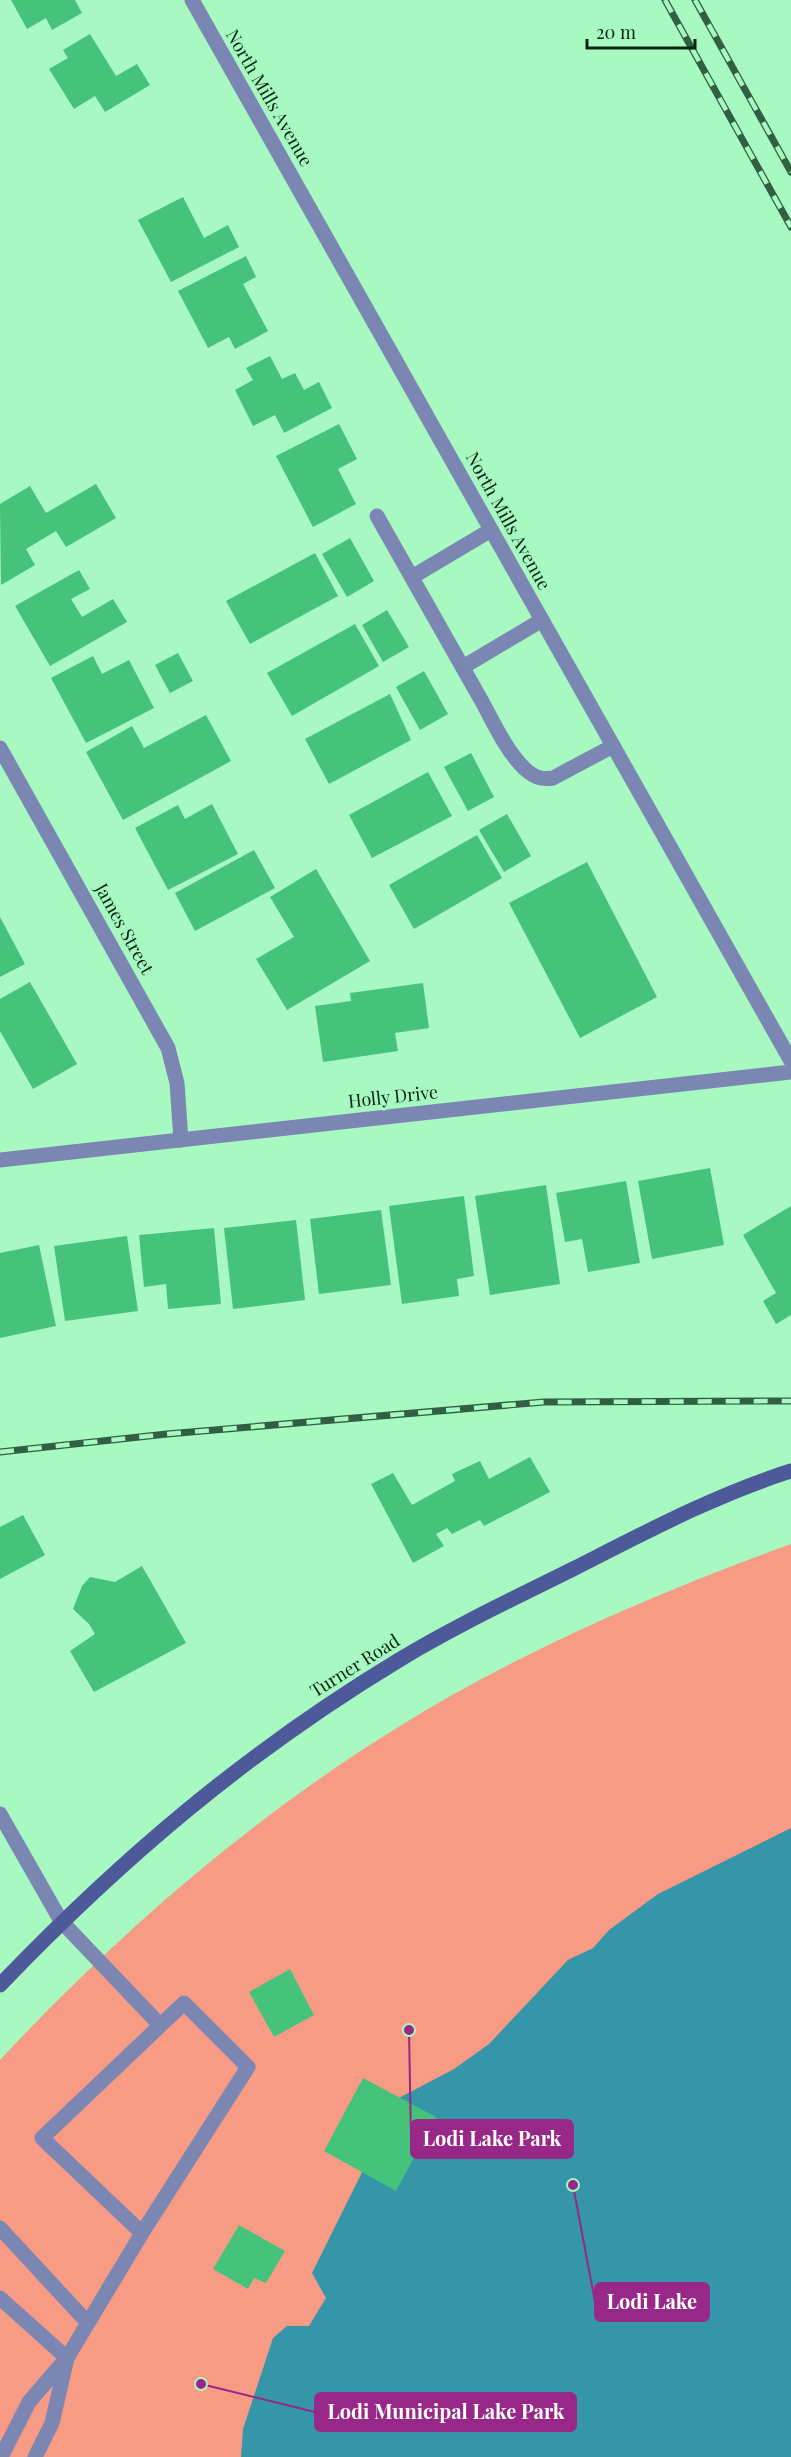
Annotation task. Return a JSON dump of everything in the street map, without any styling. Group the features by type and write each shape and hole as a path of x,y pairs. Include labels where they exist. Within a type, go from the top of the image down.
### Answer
{"main road":[{"name":"Turner Road","path":"0,1985 61,1921 157,1834 238,1768 294,1728 400,1659 454,1629 656,1527 720,1497 791,1471"}],"street":[{"name":"North Mills Avenue","path":"192,0 791,1061"},
{"path":"377,516 514,756 535,777 544,780 554,778 613,746"},
{"path":"412,577 491,530"},
{"path":"463,668 542,620"},
{"name":"James Street","path":"0,748 168,1048 177,1083 181,1140"},
{"name":"Holly Drive","path":"0,1160 791,1072"},
{"path":"0,1814 61,1921 160,2025"},
{"path":"1,2457 29,2402 67,2358 142,2233 248,2067 184,2003 42,2138 142,2233"},
{"path":"0,2228 87,2322"},
{"path":"0,2298 67,2358"},
{"path":"36,2457 52,2423 67,2358"}],"shaded area":[{"path":"791,1544 791,2457 0,2457 0,2060 91,1967 189,1879 240,1838 345,1761 447,1698 542,1648 690,1582"}],"water":[{"path":"791,1828 791,2457 241,2457 243,2429 273,2338 287,2326 309,2326 326,2298 312,2273 399,2098 454,2069 489,2044 568,1960 593,1948 609,1930 658,1894"}],"building":[{"path":"11,0 75,0 82,13 52,30 46,18 27,29"},
{"path":"90,34 116,76 137,64 150,85 105,112 95,96 74,109 49,69 68,58 63,50"},
{"path":"183,197 204,238 228,225 239,247 171,282 138,220"},
{"path":"246,256 256,277 243,284 268,331 235,349 229,337 208,348 178,291"},
{"path":"270,356 282,379 295,373 304,390 319,382 332,408 284,433 275,415 253,426 235,390 253,380 246,368"},
{"path":"339,424 357,459 338,469 356,504 313,527 276,456"},
{"path":"96,484 116,518 66,547 56,531 26,549 35,565 1,585 0,504 30,486 46,513"},
{"path":"350,538 374,581 347,597 322,554"},
{"path":"315,553 338,596 250,644 226,601"},
{"path":"79,570 90,589 71,599 82,617 113,599 127,622 50,666 15,606"},
{"path":"387,610 409,647 383,662 362,625"},
{"path":"355,624 379,666 292,716 267,673"},
{"path":"178,653 193,681 170,693 155,665"},
{"path":"93,656 102,674 129,660 154,708 86,743 51,678"},
{"path":"424,671 448,714 420,730 396,687"},
{"path":"390,694 411,740 329,784 305,739"},
{"path":"206,715 231,761 123,820 86,752 132,726 144,748"},
{"path":"471,753 494,797 468,811 444,767"},
{"path":"428,772 452,816 372,858 349,815"},
{"path":"212,804 238,854 168,890 135,828 178,805 185,819"},
{"path":"507,814 531,856 504,872 479,830"},
{"path":"477,835 502,878 414,929 389,885"},
{"path":"254,850 275,888 195,931 175,893"},
{"path":"587,862 657,997 580,1038 509,903"},
{"path":"316,869 370,961 287,1010 256,959 294,937 270,897"},
{"path":"0,917 25,964 0,977"},
{"path":"30,982 77,1064 33,1089 0,1031 0,999"},
{"path":"423,983 429,1028 395,1033 398,1051 323,1062 315,1006 351,1001 350,993"},
{"path":"710,1168 724,1245 652,1259 638,1181"},
{"path":"626,1181 640,1263 588,1272 582,1239 565,1242 556,1193"},
{"path":"546,1185 560,1284 490,1295 475,1196"},
{"path":"464,1196 474,1276 457,1279 459,1296 402,1304 389,1206"},
{"path":"791,1206 791,1315 776,1324 763,1301 776,1293 743,1235"},
{"path":"381,1210 391,1285 319,1294 310,1219"},
{"path":"296,1220 305,1300 233,1309 224,1228"},
{"path":"214,1228 221,1304 168,1309 166,1284 144,1287 139,1235"},
{"path":"127,1236 138,1311 65,1321 54,1246"},
{"path":"39,1245 56,1326 0,1338 0,1253"},
{"path":"530,1457 550,1492 484,1526 480,1520 452,1534 447,1528 436,1534 444,1546 413,1563 371,1484 393,1473 412,1505 455,1481 452,1474 480,1461 489,1479"},
{"path":"23,1515 45,1555 0,1579 0,1527"},
{"path":"142,1566 186,1643 94,1692 70,1651 95,1634 89,1624 73,1609 82,1586 90,1577 115,1582"},
{"path":"290,1969 314,2015 274,2037 249,1992"},
{"path":"363,2078 436,2117 396,2191 324,2151"},
{"path":"239,2225 285,2251 266,2283 254,2278 248,2289 213,2269"}],"railway":[{"path":"665,0 791,227"},
{"path":"695,0 791,172"},
{"path":"0,1452 167,1434 544,1402 791,1401"}],"place":[{"name":"Lodi Lake Park","path":"409,2030"},
{"name":"Lodi Lake","path":"573,2185"},
{"name":"Lodi Municipal Lake Park","path":"201,2384"}]}
